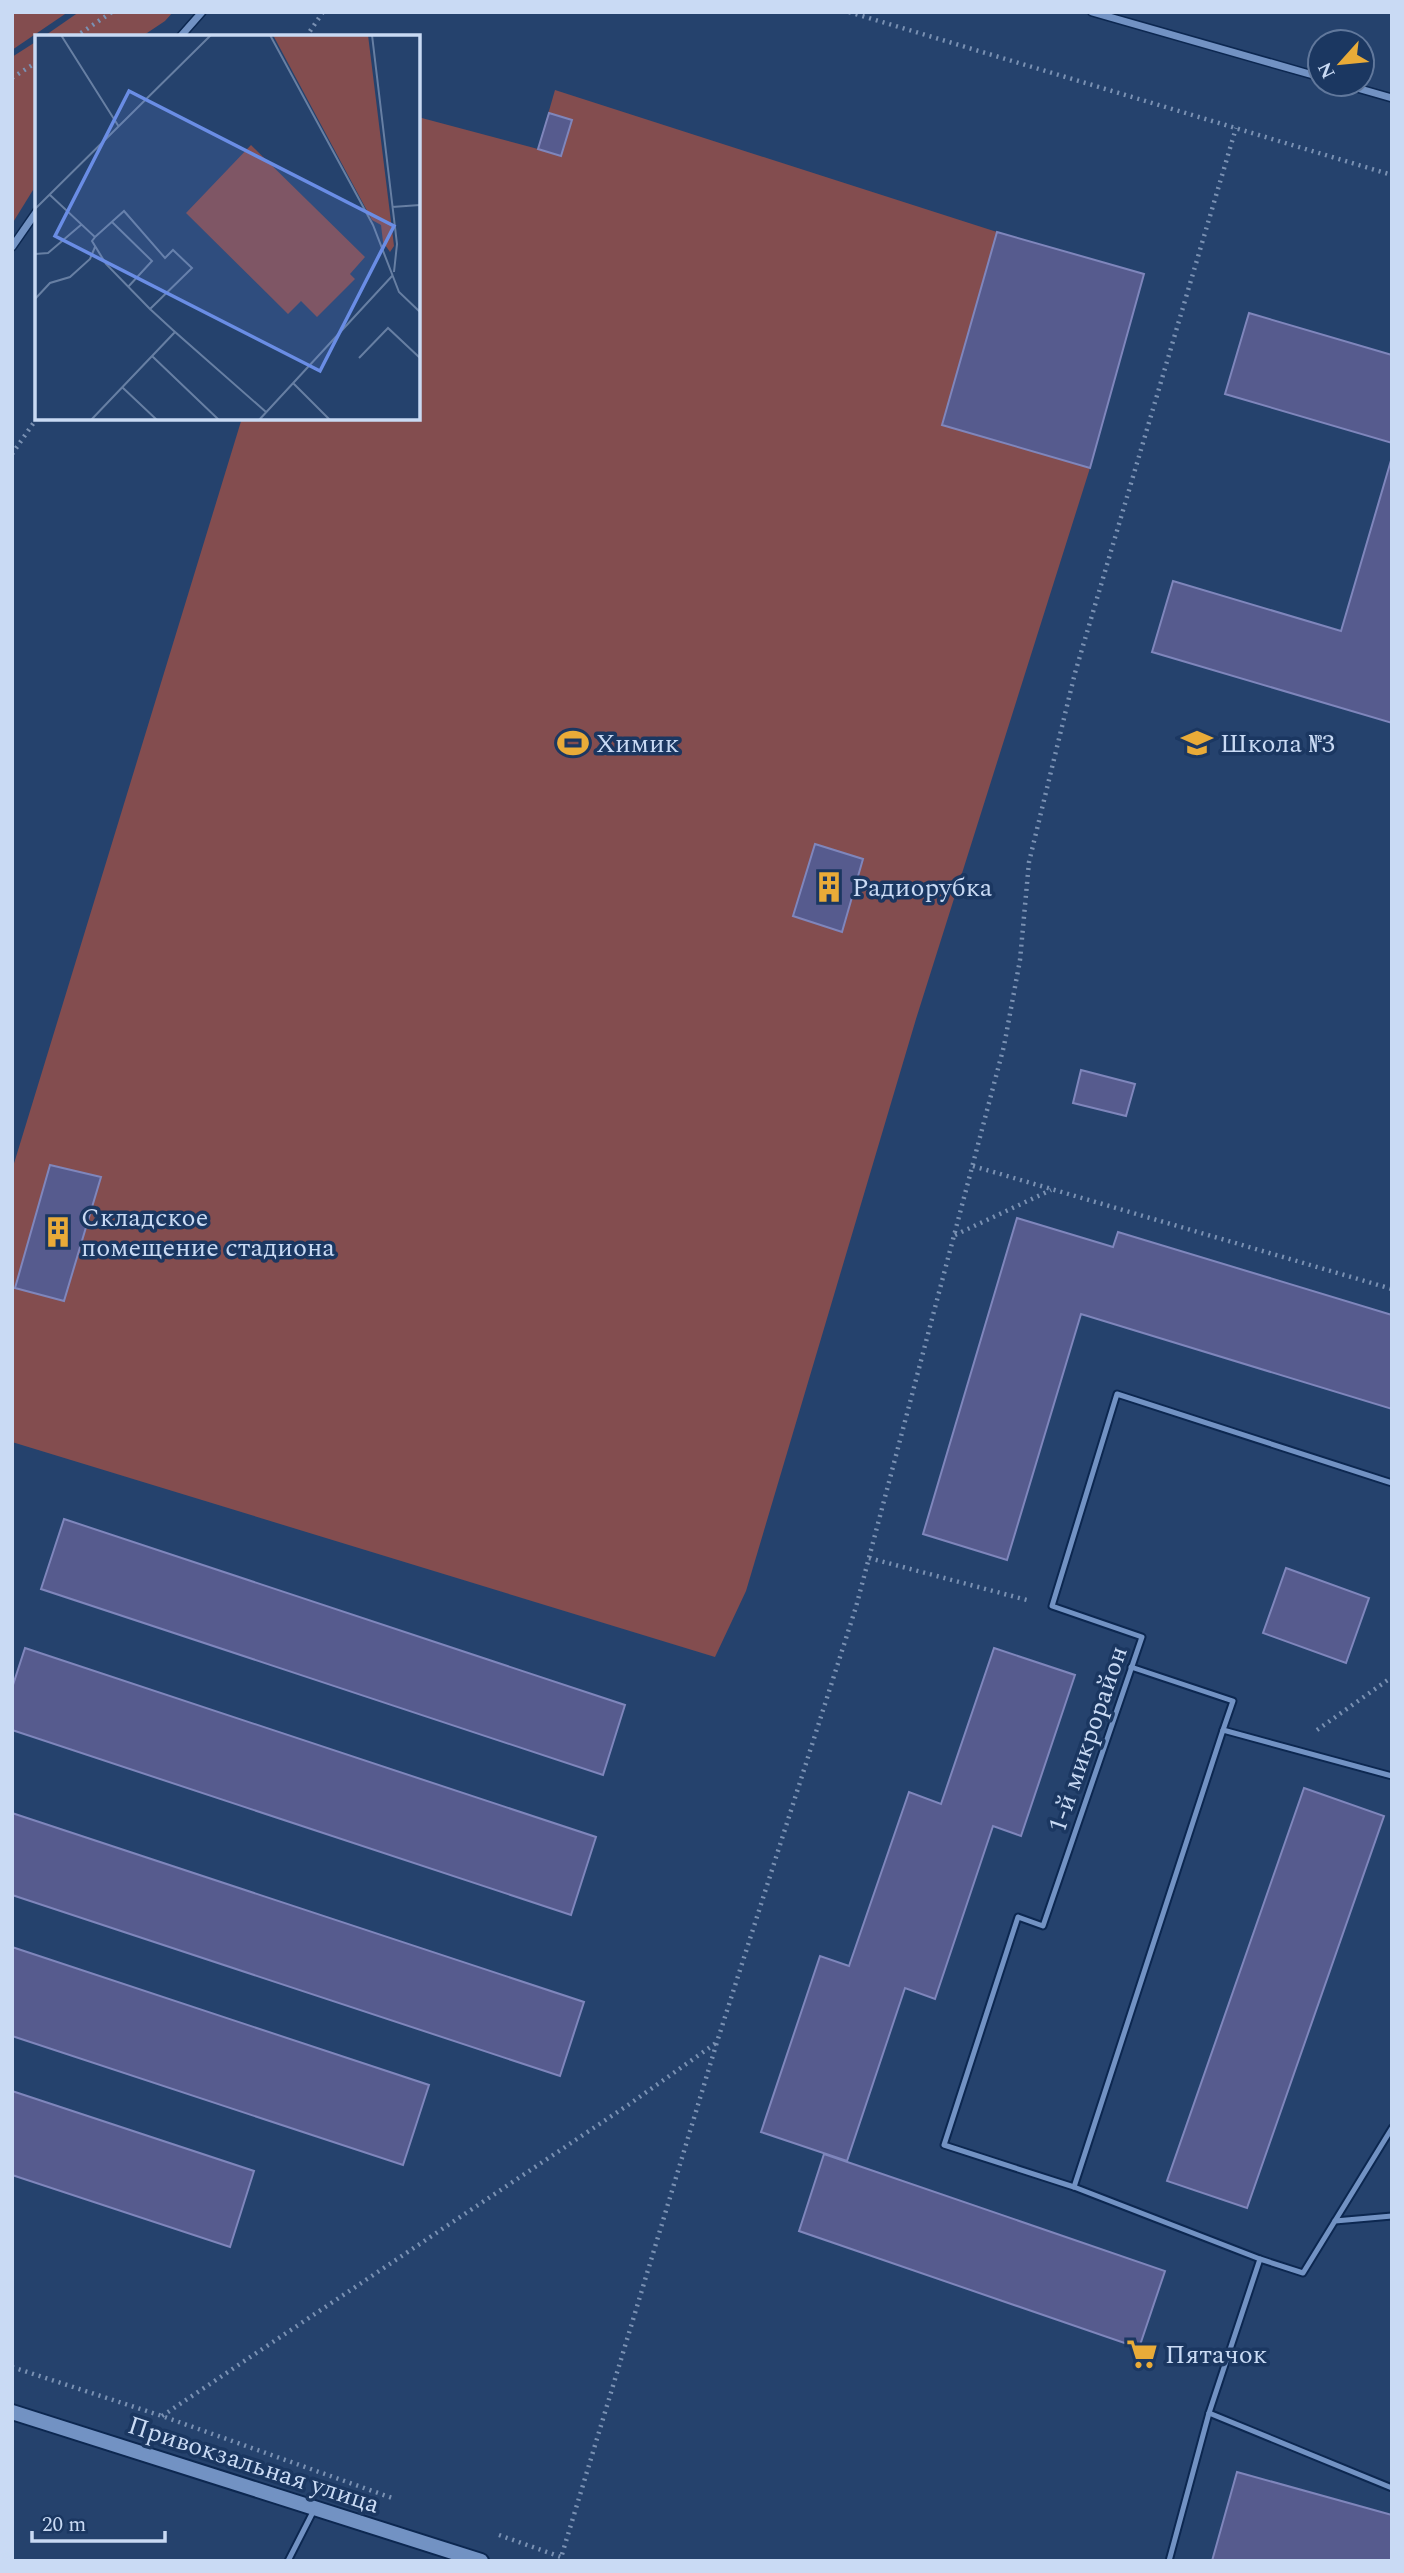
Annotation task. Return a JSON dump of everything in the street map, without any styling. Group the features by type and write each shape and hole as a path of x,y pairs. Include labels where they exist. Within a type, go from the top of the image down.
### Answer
{"main road":[{"name":"Привокзальная улица","path":"12,2412 481,2561"}],"street":[{"path":"182,35 202,12"},
{"path":"1092,12 1306,73"},
{"path":"12,247 35,214"}],"lane":[{"path":"1052,1606 1117,1394 1392,1483"},
{"name":"1-й микрорайон","path":"1052,1606 1142,1637 1043,1926 1018,1917 944,2145 1074,2187"},
{"path":"1131,1667 1233,1701 1074,2187 1303,2273 1392,2128"},
{"path":"1223,1730 1392,1776"},
{"path":"1335,2221 1392,2216"},
{"path":"1169,2561 1209,2413 1260,2259"},
{"path":"1209,2413 1392,2488"},
{"path":"288,2561 314,2510"}],"path":[{"path":"78,35 111,12"},
{"path":"307,35 323,12"},
{"path":"849,12 1392,175"},
{"path":"12,78 35,63"},
{"path":"497,2535 560,2559 717,2042 856,1607 1004,1046 1020,960 1029,862 1075,673 1237,128"},
{"path":"12,454 36,420"},
{"path":"973,1166 1392,1289"},
{"path":"954,1236 1051,1189"},
{"path":"869,1558 1052,1606"},
{"path":"1291,1748 1392,1677"},
{"path":"162,2416 631,2103 717,2042"},
{"path":"12,2367 162,2416 406,2502"}],"shaded area":[{"path":"13,12 68,12 12,50"},
{"path":"79,12 173,12 144,35 46,35"},
{"path":"35,42 33,190 12,224 12,57"},
{"name":"Химик","path":"555,90 997,232 942,425 1090,468 916,1019 746,1591 715,1657 12,1442 12,1170 241,420 420,420 420,118 538,149"}],"building":[{"path":"549,113 572,120 561,156 538,149"},
{"path":"997,232 1144,274 1090,468 942,425"},
{"path":"1249,313 1392,355 1392,443 1225,394"},
{"path":"1392,457 1392,723 1152,652 1173,581 1341,631"},
{"name":"Радиорубка","path":"815,844 863,859 842,932 793,916"},
{"path":"1081,1070 1135,1084 1126,1116 1073,1103"},
{"name":"Складское помещение стадиона","path":"50,1165 101,1177 64,1301 15,1288"},
{"path":"1017,1218 1113,1247 1118,1232 1392,1315 1392,1409 1081,1314 1007,1560 923,1534"},
{"path":"64,1519 625,1705 603,1775 41,1589"},
{"path":"1286,1568 1369,1598 1346,1663 1263,1633"},
{"path":"25,1648 596,1837 571,1915 12,1730 12,1688"},
{"path":"994,1648 1075,1675 1021,1836 993,1826 935,1999 905,1988 847,2161 761,2132 820,1956 849,1966 909,1792 941,1804"},
{"path":"1304,1788 1384,1816 1247,2208 1167,2181"},
{"path":"12,1813 584,2002 560,2076 12,1895"},
{"path":"12,1947 429,2085 403,2165 12,2036"},
{"path":"12,2091 254,2171 230,2247 12,2175"},
{"path":"824,2154 1165,2271 1139,2348 799,2231"},
{"path":"1237,2472 1392,2515 1392,2561 1212,2561"}],"place":[{"name":"Химик","path":"573,743"},
{"name":"Школа №3","path":"1197,743"},
{"name":"Радиорубка","path":"829,887"},
{"name":"Складское помещение стадиона","path":"58,1232"},
{"name":"Пятачок","path":"1142,2354"}]}
